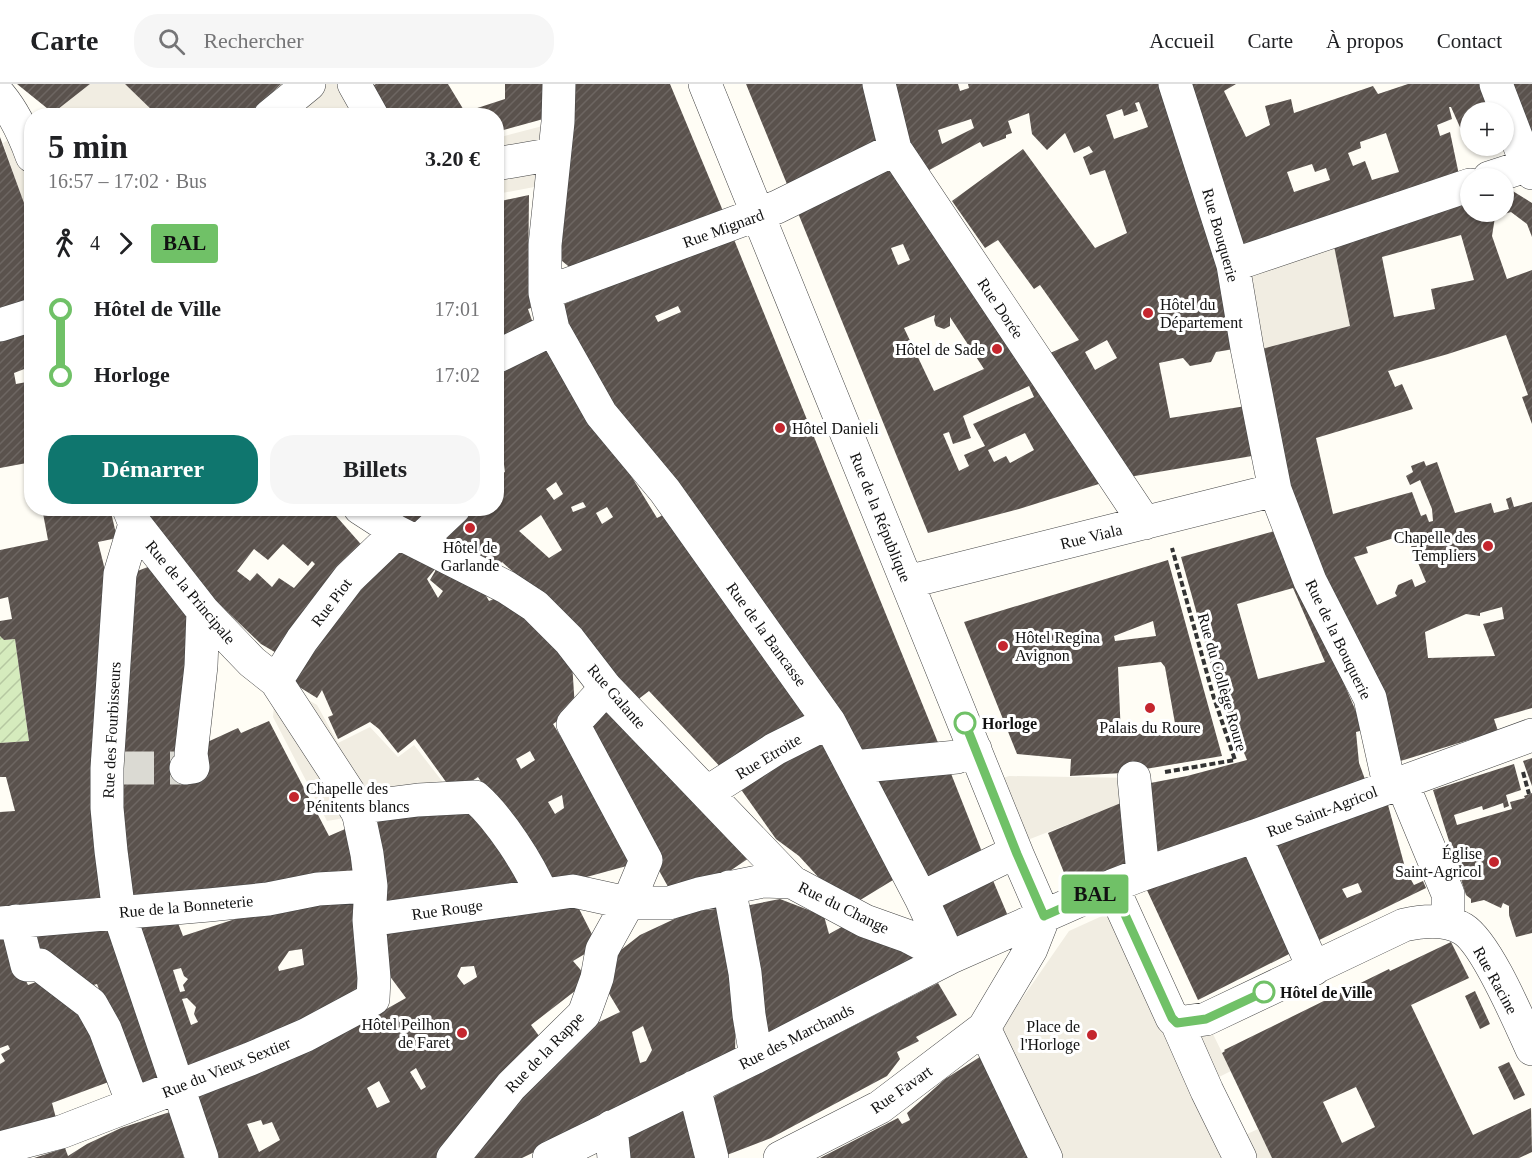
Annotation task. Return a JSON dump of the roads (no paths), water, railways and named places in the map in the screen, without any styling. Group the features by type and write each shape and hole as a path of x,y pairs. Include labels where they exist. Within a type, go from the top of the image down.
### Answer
{"street":[{"path":"280,108 309,84"},
{"path":"354,84 368,108"},
{"name":"Rue de la Bancasse","path":"559,84 545,245 545,293 553,329 601,414 664,491 829,722 921,898 949,958"},
{"name":"Rue de la République","path":"705,84 1044,916"},
{"name":"Rue Dorée","path":"879,84 895,149 1145,523"},
{"name":"Rue Bouquerie","path":"1175,84 1233,265 1275,490 1289,528"},
{"path":"1496,84 1507,168"},
{"path":"0,96 24,135"},
{"name":"Rue Mignard","path":"545,293 758,215 895,149"},
{"path":"504,163 554,154"},
{"path":"1233,265 1460,189"},
{"path":"0,325 24,318"},
{"path":"504,353 553,329"},
{"name":"Rue Viala","path":"907,582 1275,490"},
{"name":"Rue de la Principale","path":"132,516 203,611 252,662 276,681 349,793 357,812"},
{"name":"Rue des Fourbisseurs","path":"132,516 120,574 114,768 107,808 119,913 202,1158"},
{"name":"Rue Galante","path":"373,516 408,537 506,587 535,606 569,640 606,688 792,882"},
{"name":"Rue Piot","path":"276,681 302,640 349,578 441,516"},
{"name":"Rue de la Bouquerie","path":"1289,528 1310,581 1370,698 1387,775 1407,795 1448,894 1448,923"},
{"path":"186,768 194,767 191,754 201,666 203,611"},
{"name":"Rue de la Rappe","path":"453,1158 510,1086 584,1014 597,978 602,950 628,903 646,860 573,724 606,688"},
{"name":"Rue Etroite","path":"708,792 775,749 829,722"},
{"path":"853,766 957,757 975,749"},
{"name":"Rue Saint-Agricol","path":"1112,886 1395,784 1526,749"},
{"path":"1134,778 1143,874"},
{"path":"369,920 370,886 367,854 357,812 417,800 475,797 491,811 535,879 542,895"},
{"path":"1256,836 1314,969"},
{"path":"921,898 1001,859 1017,854"},
{"name":"Rue du Change","path":"628,903 669,903 729,887 763,881 792,882 865,921 908,936 949,958"},
{"name":"Rue de la Bonneterie","path":"8,922 268,898 318,888 370,886"},
{"path":"1046,1158 984,1028 1031,949 1044,916 1112,886 1172,1018 1192,1021 1314,969 1404,925 1426,921 1448,923"},
{"path":"729,887 746,973 749,1015 756,1057"},
{"name":"Rue Rouge","path":"369,920 573,891 628,903"},
{"name":"Rue des Marchands","path":"549,1158 613,1143 694,1087 949,958 1044,916"},
{"name":"Rue du Vieux Sextier","path":"0,1148 61,1132 306,1035 373,999 374,978 369,920"},
{"path":"8,922 27,965 40,965 91,1004 105,1029 133,1104"},
{"name":"Rue Racine","path":"1448,923 1463,929 1490,963 1532,1049"},
{"path":"1192,1021 1207,1091 1240,1158"},
{"name":"Rue Favart","path":"780,1158 880,1107 984,1028"},
{"path":"694,1087 712,1158"}],"tunnel":[{"path":"121,768 186,768"}],"place":[{"name":"Hôtel du Département","path":"1148,313"},
{"name":"Hôtel de Sade","path":"997,349"},
{"name":"Hôtel Danieli","path":"780,428"},
{"name":"Hôtel de Garlande","path":"470,528"},
{"name":"Chapelle des Templiers","path":"1488,546"},
{"name":"Hôtel Regina Avignon","path":"1003,646"},
{"name":"Palais du Roure","path":"1150,708"},
{"name":"Horloge","path":"965,723"},
{"name":"Chapelle des Pénitents blancs","path":"294,797"},
{"name":"Église Saint-Agricol","path":"1494,862"},
{"name":"Hôtel de Ville","path":"1264,992"},
{"name":"Hôtel Peilhon de Faret","path":"462,1033"},
{"name":"Place de l'Horloge","path":"1092,1035"}]}
